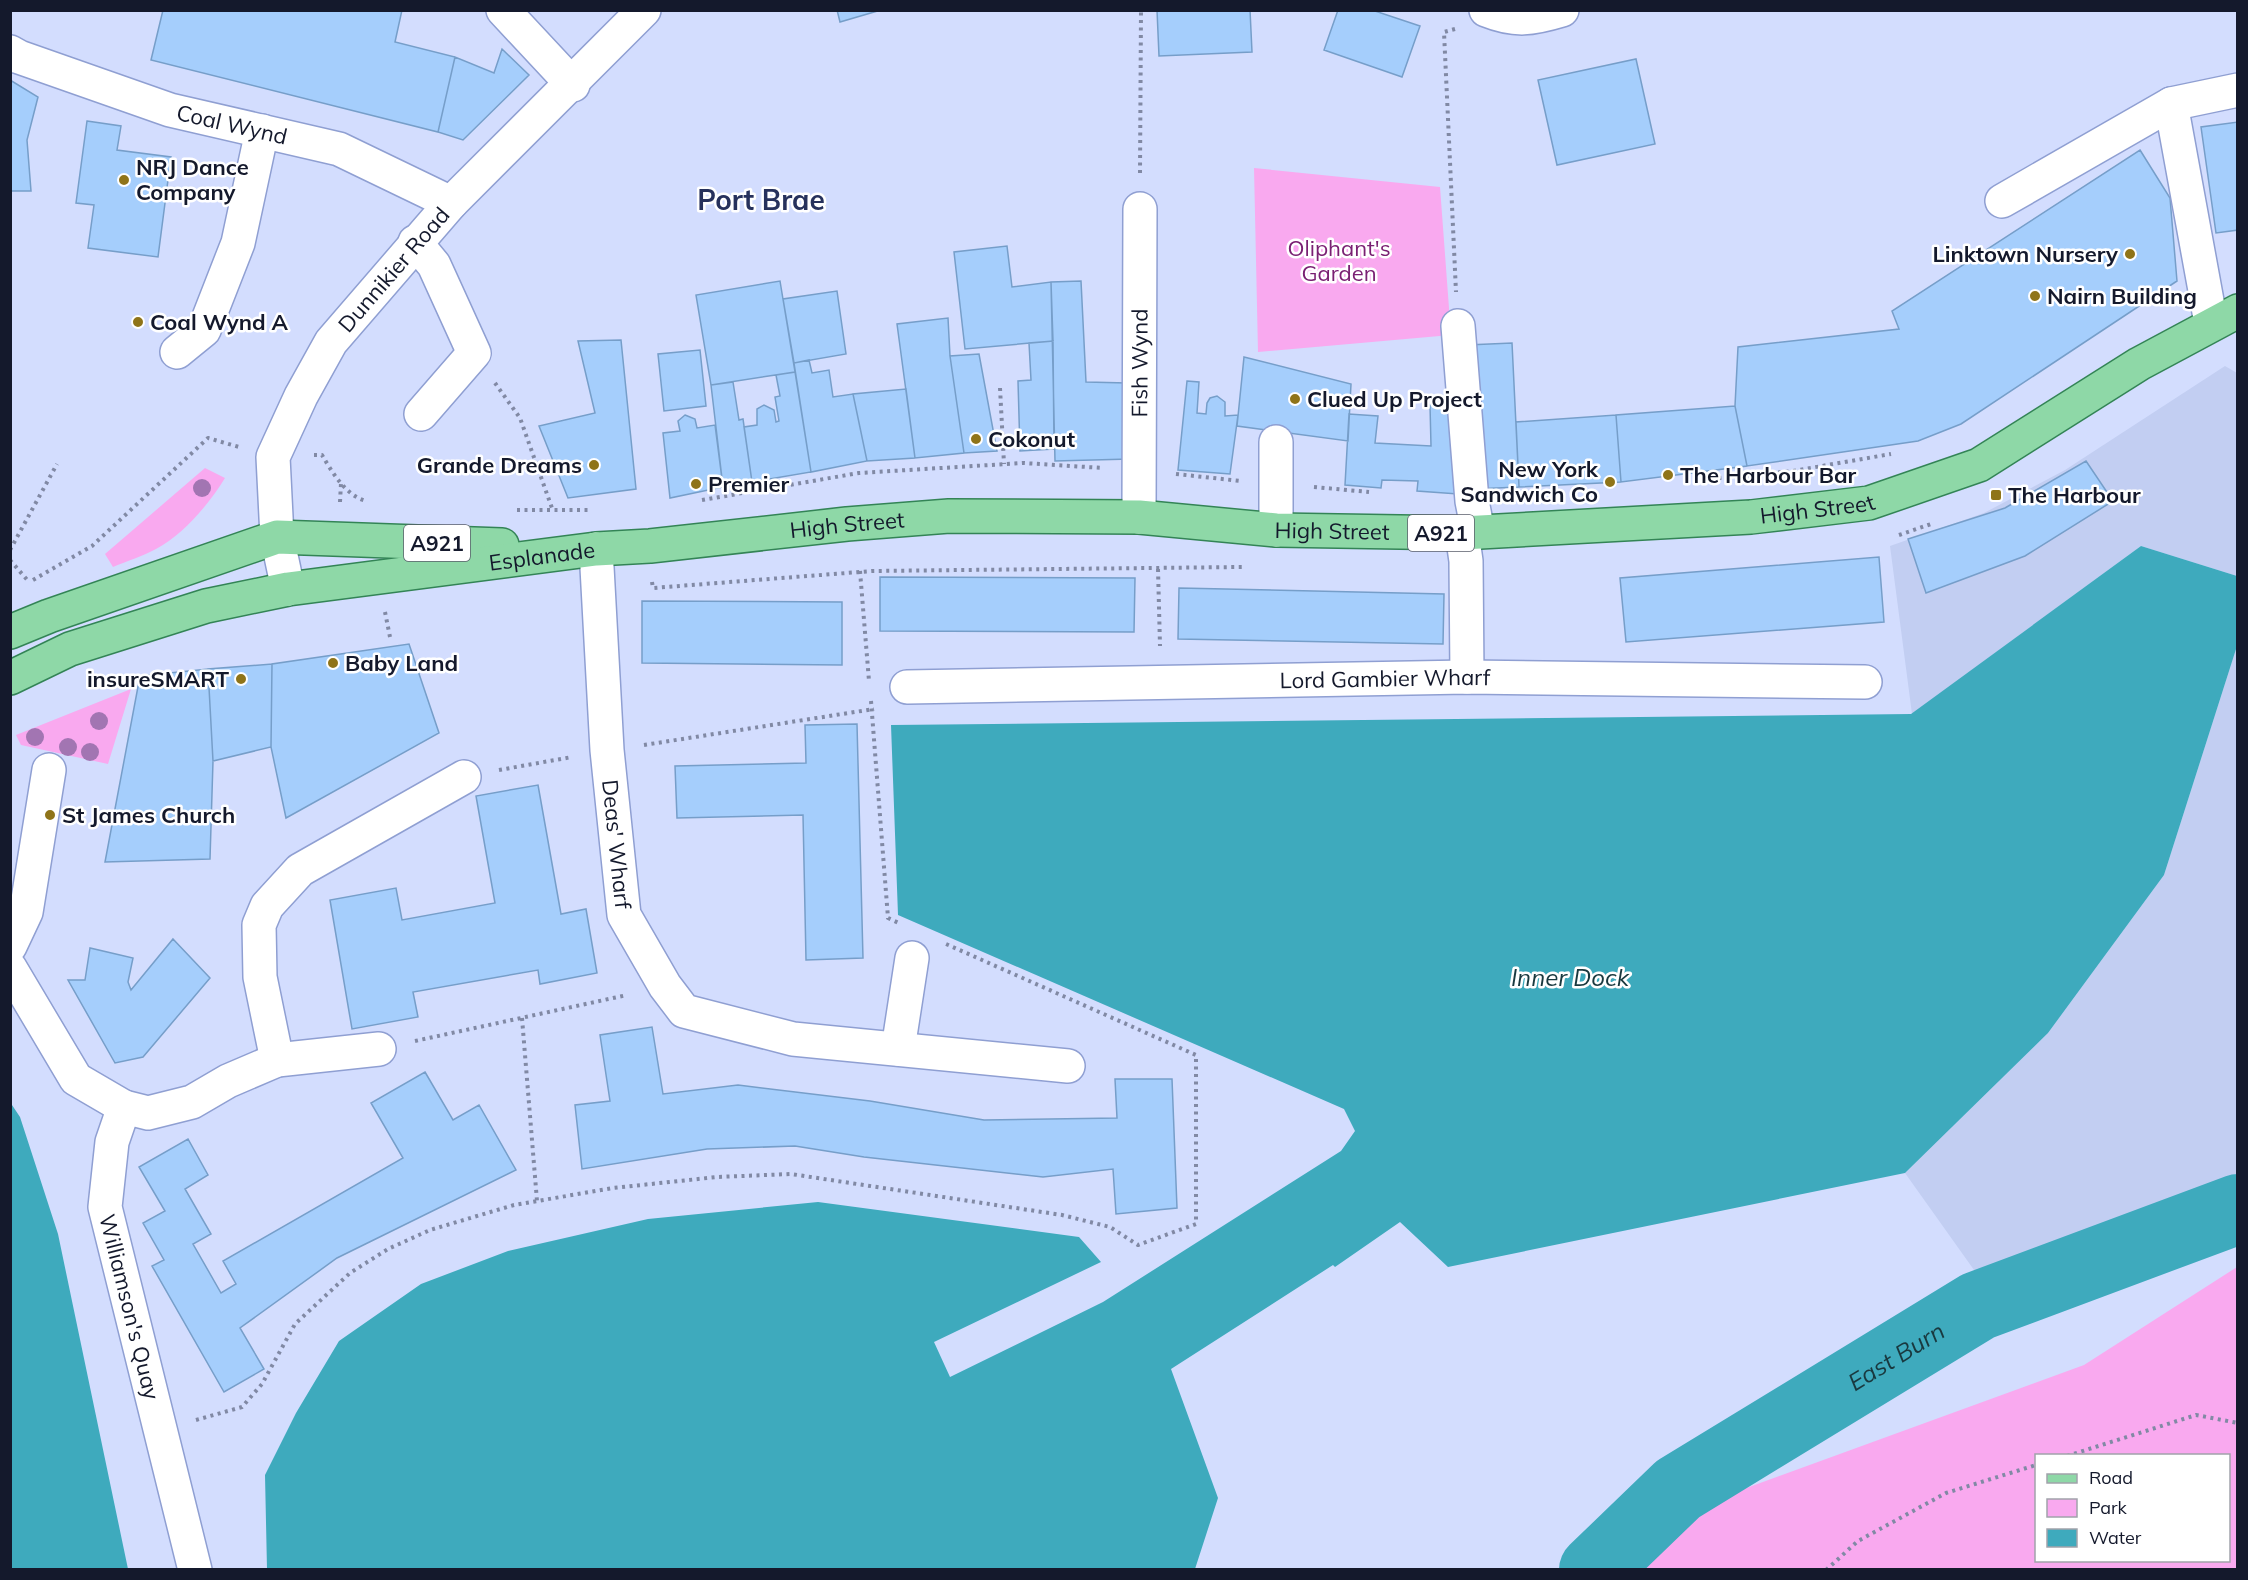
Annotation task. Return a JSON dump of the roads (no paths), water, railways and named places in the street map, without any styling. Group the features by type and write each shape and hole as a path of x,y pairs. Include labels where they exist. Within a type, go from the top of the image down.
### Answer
{"main road":[{"name":"High Street","path":"596,549 650,546 847,524 949,516 1139,517 1276,530 1470,533 1751,517 1869,503 1978,465 2139,364 2224,317"},
{"name":"Esplanade","path":"10,632 49,616 278,537 596,549"},
{"name":"Esplanade","path":"10,678 70,648 206,606 288,589 596,549"}],"street":[{"path":"503,10 573,85"},
{"name":"Dunnikier Road","path":"288,589 278,537 273,457 301,396 331,342 451,203 573,85 644,10"},
{"path":"1494,14 1530,20 1562,10"},
{"name":"Coal Wynd","path":"10,52 170,110 339,149 451,203"},
{"path":"2002,201 2170,104 2238,90"},
{"path":"2170,104 2224,317"},
{"path":"177,352 204,330 238,243 262,131"},
{"name":"Fish Wynd","path":"1139,517 1141,471 1140,210"},
{"path":"415,242 434,265 474,353 421,414"},
{"path":"1458,326 1472,501 1466,561 1467,677"},
{"path":"1276,442 1276,530"},
{"name":"Deas' Wharf","path":"596,549 607,750 624,915 665,986 684,1011 793,1039 1068,1066"},
{"path":"10,618 49,616"},
{"name":"Lord Gambier Wharf","path":"907,687 1467,677 1865,682"},
{"path":"10,946 26,912 49,770"},
{"path":"277,1060 260,977 259,925 267,906 300,870 464,777"},
{"path":"898,1049 910,942"},
{"path":"10,968 76,1078 124,1107 148,1113 192,1102 228,1081 277,1060 379,1049"},
{"name":"Williamson's Quay","path":"124,1107 112,1142 105,1208 195,1569"}],"water":[{"name":"Inner Dock","path":"2141,546 2237,576 2237,646 2164,875 2048,1033 1905,1173 1448,1267 1400,1222 1335,1267 1333,1265 1171,1369 1218,1498 1195,1569 267,1569 265,1475 296,1413 339,1341 421,1284 508,1251 648,1219 818,1202 1079,1237 1101,1262 934,1342 950,1377 1103,1302 1341,1151 1355,1131 1344,1109 898,915 891,725 1911,714"},
{"path":"10,1102 20,1117 58,1234 128,1569 11,1569"}],"waterway":[{"name":"East Burn","path":"1594,1570 1678,1489 1978,1306 2238,1209"}],"place":[{"name":"NRJ Dance Company","path":"124,180"},
{"name":"Linktown Nursery","path":"2130,254"},
{"name":"Nairn Building","path":"2035,296"},
{"name":"Coal Wynd A","path":"138,322"},
{"name":"Clued Up Project","path":"1295,399"},
{"name":"Cokonut","path":"976,439"},
{"name":"Grande Dreams","path":"594,465"},
{"name":"The Harbour Bar","path":"1668,475"},
{"name":"New York Sandwich Co","path":"1610,482"},
{"name":"Premier","path":"696,484"},
{"name":"The Harbour","path":"1996,495"},
{"name":"Baby Land","path":"333,663"},
{"name":"insureSMART","path":"241,679"},
{"name":"St James Church","path":"50,815"}],"district":[{"name":"Port Brae","path":"761,199"}],"park label":[{"name":"Oliphant's Garden","path":"1339,260"}]}
